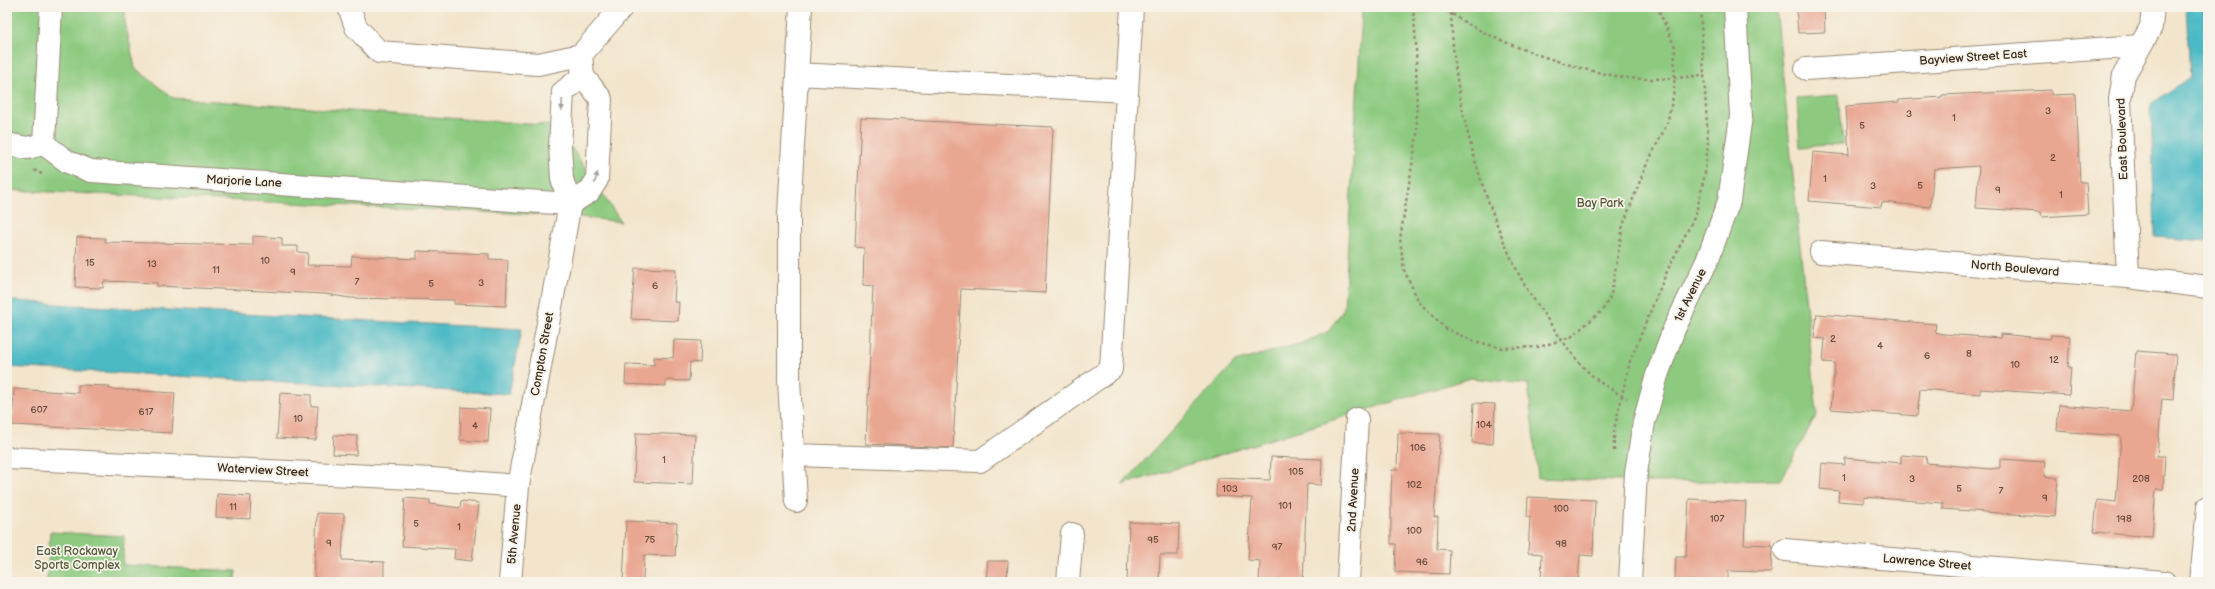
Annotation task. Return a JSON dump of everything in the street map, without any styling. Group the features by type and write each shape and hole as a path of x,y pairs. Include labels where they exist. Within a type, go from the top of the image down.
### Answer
{"street":[{"path":"7,144 27,148 44,144 51,7"},
{"path":"350,7 356,27 379,52 538,64 581,54 622,7"},
{"path":"796,501 789,380 790,214 801,7"},
{"path":"793,455 980,460 1110,369 1132,7"},
{"name":"1st Avenue","path":"1630,582 1636,473 1648,408 1657,375 1674,329 1706,261 1729,202 1741,116 1735,7"},
{"name":"East Boulevard","path":"2128,277 2120,99 2124,75 2151,27 2153,7"},
{"name":"Bayview Street East","path":"1806,69 2140,46"},
{"path":"568,213 589,192 597,180 601,99 583,76 581,54"},
{"path":"797,74 1128,91"},
{"path":"568,213 562,179 560,146 563,92 583,76"},
{"name":"Marjorie Lane","path":"44,144 68,162 91,171 568,213"},
{"name":"Compton Street","path":"518,486 568,213"},
{"name":"North Boulevard","path":"1821,252 2128,277 2208,287"},
{"name":"2nd Avenue","path":"1348,582 1357,419"},
{"name":"Waterview Street","path":"7,458 432,479 518,486"},
{"name":"5th Avenue","path":"510,582 518,486"},
{"path":"2201,582 2208,507"},
{"path":"1068,582 1072,534"},
{"name":"Lawrence Street","path":"1786,550 2164,582"}],"path":[{"path":"1412,7 1416,44 1417,135 1400,239 1404,270 1419,302 1446,329 1474,341 1502,348 1539,347 1571,337 1603,310 1611,295 1623,225 1645,168 1667,124 1674,92 1675,47 1657,7"},
{"path":"1443,7 1451,14 1480,30 1535,53 1578,66 1622,77 1674,78 1704,75"},
{"path":"1451,7 1451,40 1459,99 1477,170 1503,241 1528,290 1583,369 1610,390 1648,408"},
{"path":"1614,452 1614,430 1630,361 1668,269 1696,214 1705,173 1708,142 1700,7"}],"green space":[{"path":"7,7 125,7 125,22 135,68 173,98 557,126 621,222 572,216 7,190"},
{"name":"Bay Park","path":"1360,7 1776,7 1817,414 1781,480 1645,482 1538,478 1528,384 1470,378 1122,485 1235,362 1303,343 1329,331 1344,308 1362,14"},
{"path":"1839,95 1843,144 1800,147 1797,98"},
{"name":"East Rockaway Sports Complex","path":"50,532 124,536 123,565 236,571 235,582 47,582"}],"water":[{"path":"2186,7 2208,7 2208,241 2155,237 2151,104 2190,77"},
{"path":"7,300 56,304 522,329 509,394 7,367"}],"building":[{"path":"1796,7 1824,7 1825,32 1798,33"},
{"path":"2051,90 2051,95 2076,94 2080,182 2086,182 2088,214 2041,217 2040,212 1976,208 1979,166 1934,169 1930,207 1882,202 1881,207 1809,201 1813,152 1849,155 1846,106 1899,102 1899,100 1942,97 1942,95"},
{"path":"861,118 1053,127 1045,293 961,289 953,448 866,444 873,286 863,285 864,248 855,247"},
{"path":"253,236 282,238 282,246 298,246 298,252 308,253 307,265 351,266 352,256 417,259 417,251 489,254 489,259 508,260 506,306 454,304 454,300 350,298 325,294 157,286 157,283 104,281 103,288 75,287 77,237 105,238 105,242 253,245"},
{"path":"635,268 676,269 674,302 679,302 678,321 631,319"},
{"path":"1817,314 1936,324 1935,332 1943,334 2001,338 2001,334 2050,339 2051,335 2070,336 2068,367 2071,367 2069,395 1980,389 1980,394 1920,389 1917,416 1831,409 1835,363 1823,362 1825,339 1814,338"},
{"path":"674,340 701,341 700,363 690,362 689,381 666,380 666,386 625,384 626,364 654,365 654,357 673,358"},
{"path":"2136,351 2176,354 2173,400 2162,399 2157,456 2165,456 2163,489 2156,489 2152,537 2094,532 2097,500 2116,502 2121,436 2057,431 2059,405 2131,411"},
{"path":"78,385 109,386 109,389 175,393 172,433 12,425 14,389 78,393"},
{"path":"280,393 311,395 311,406 318,406 316,440 277,438"},
{"path":"1474,403 1495,404 1493,444 1472,443"},
{"path":"461,407 490,409 488,442 460,440"},
{"path":"636,433 695,435 693,484 634,482"},
{"path":"1398,433 1440,434 1434,517 1438,517 1437,549 1450,550 1449,574 1395,572 1396,544 1391,544 1391,496 1392,470 1397,470"},
{"path":"334,435 357,436 356,455 333,454"},
{"path":"1901,455 1927,457 1926,463 1990,469 2000,468 2000,459 2045,462 2044,476 2058,478 2055,517 1943,509 1943,503 1864,497 1864,503 1838,501 1839,491 1820,489 1822,463 1845,465 1845,458 1901,463"},
{"path":"1271,457 1322,459 1321,485 1307,484 1303,582 1259,582 1260,561 1248,560 1252,498 1216,496 1217,478 1270,480"},
{"path":"217,494 251,496 250,519 216,517"},
{"path":"1528,497 1595,500 1593,556 1580,555 1578,582 1541,582 1542,554 1528,553 1530,517 1527,517"},
{"path":"405,498 430,500 430,504 460,508 461,501 479,503 472,561 454,559 455,549 402,546"},
{"path":"1689,499 1746,502 1744,544 1772,545 1771,572 1728,571 1728,582 1675,580 1676,557 1686,557"},
{"path":"317,513 344,514 342,560 384,562 384,582 314,582"},
{"path":"626,521 677,523 675,556 644,555 643,582 623,582"},
{"path":"1129,522 1179,524 1178,555 1160,555 1159,582 1127,582"},
{"path":"988,561 1008,561 1007,582 986,582"}]}
